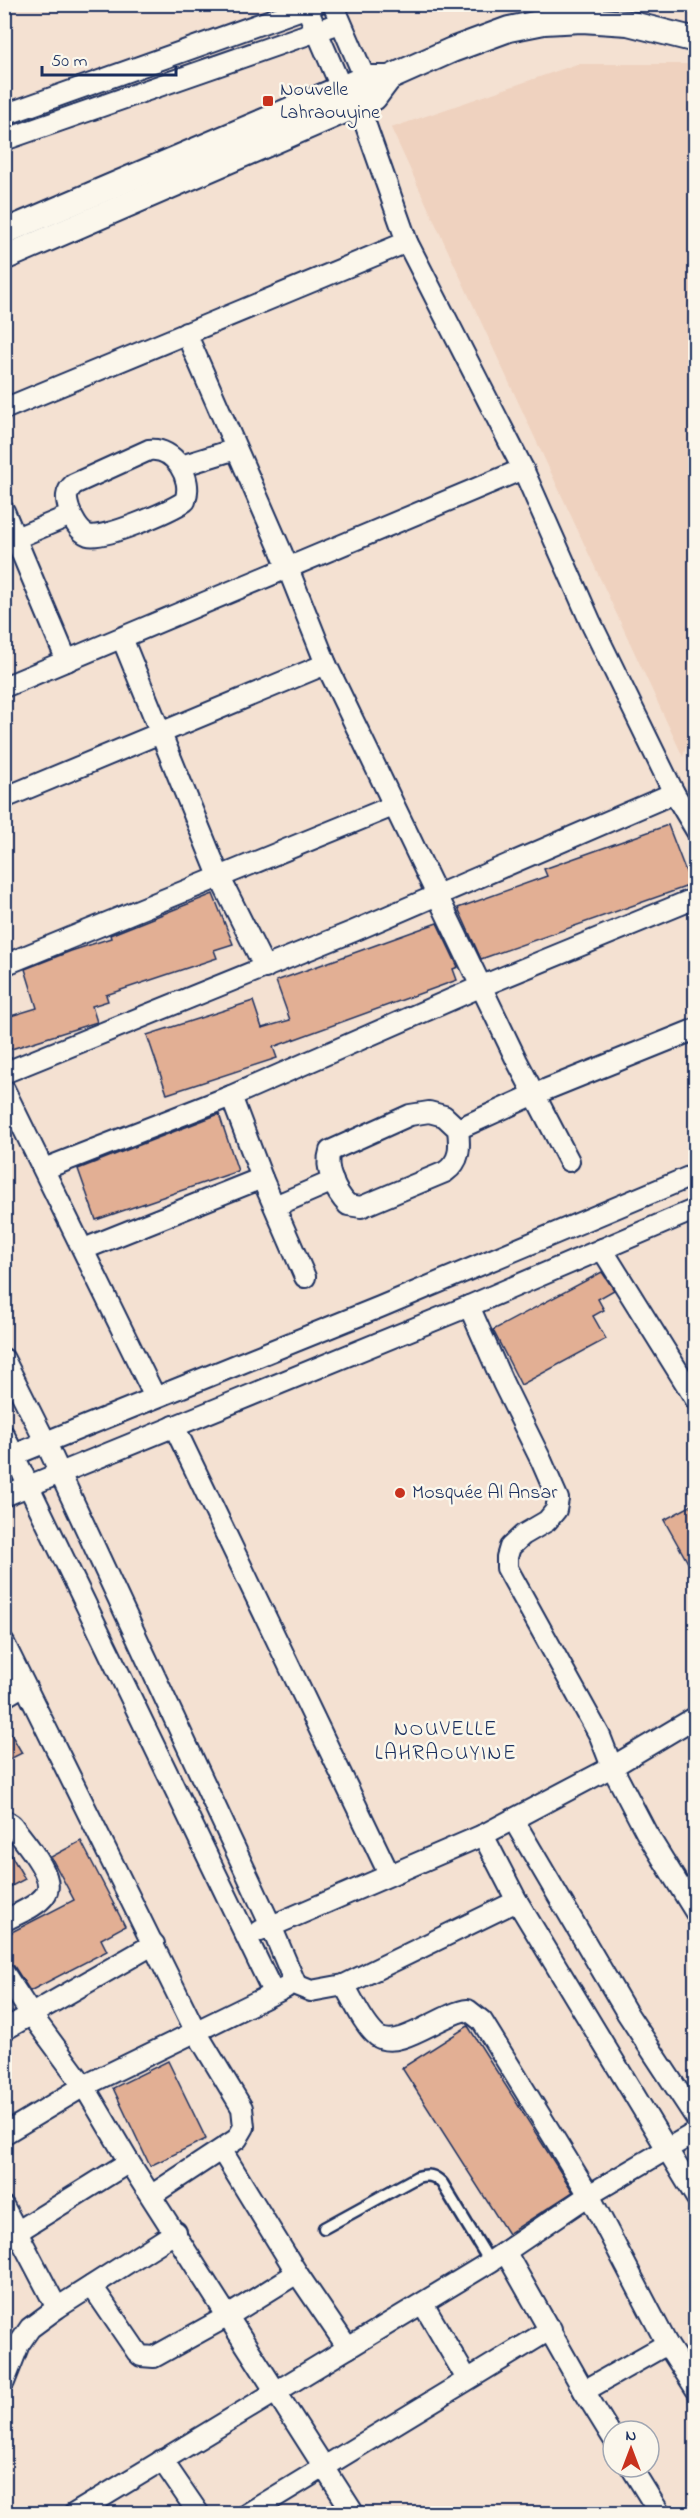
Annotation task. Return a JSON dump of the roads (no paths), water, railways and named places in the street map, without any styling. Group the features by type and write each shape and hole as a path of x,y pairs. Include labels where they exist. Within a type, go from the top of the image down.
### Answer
{"street":[{"path":"4,115 309,6 316,32 352,106 407,242 524,469 591,623 674,793 696,830"},
{"path":"4,140 316,32 337,14 369,88"},
{"path":"4,258 352,106 369,88 389,78 462,46 509,29 544,22 582,20 628,23 696,40"},
{"path":"4,231 352,106 369,88"},
{"path":"4,409 407,242"},
{"path":"186,333 288,569 326,664 517,1061 569,1161"},
{"path":"181,466 236,449"},
{"path":"149,450 165,452 181,466 188,485 185,501 180,504 102,535 86,535 71,516 66,497 74,484 149,450"},
{"path":"4,687 524,469"},
{"path":"4,511 67,661"},
{"path":"16,538 71,516"},
{"path":"122,638 219,876 265,968"},
{"path":"4,798 326,664"},
{"path":"4,1073 265,968 674,793"},
{"path":"4,965 393,806"},
{"path":"44,1169 231,1096 482,986 696,898"},
{"path":"458,1129 536,1094 696,1029"},
{"path":"4,1089 155,1397"},
{"path":"231,1096 262,1178 305,1277"},
{"path":"429,1112 444,1116 458,1129 459,1152 453,1166 387,1197 361,1207 352,1207 345,1202 333,1181 328,1162 330,1151 393,1122 410,1115 429,1112"},
{"path":"9,1457 380,1307 696,1174"},
{"path":"84,1249 262,1178"},
{"path":"275,1206 333,1181"},
{"path":"4,1496 469,1306 696,1209"},
{"path":"602,1248 696,1400"},
{"path":"469,1306 502,1383 558,1499 556,1510 547,1521 523,1535 510,1548 507,1568 600,1736 612,1767 646,1833 696,1913"},
{"path":"4,1359 46,1443 271,1926 296,1985"},
{"path":"174,1426 389,1874"},
{"path":"4,1435 9,1457 28,1486 273,1992"},
{"path":"4,1643 195,2030 242,2108 244,2127 242,2134 222,2151 152,2195"},
{"path":"4,1697 24,1685"},
{"path":"246,1937 483,1835 612,1767 696,1717"},
{"path":"513,1819 627,2013 696,2118"},
{"path":"4,1820 12,1825 46,1873 48,1885 41,1900 4,1921"},
{"path":"483,1835 517,1901 696,2197"},
{"path":"4,2134 84,2086 273,1992 296,1985 311,1991 344,1985 517,1901"},
{"path":"4,2030 154,1944"},
{"path":"4,1973 84,2086 129,2162 176,2232 275,2393 354,2514"},
{"path":"344,1985 368,2024 377,2036 385,2040 405,2037 458,2011 468,2010 475,2014 589,2195 668,2344 696,2389"},
{"path":"74,2514 423,2304 498,2257 589,2195 696,2132"},
{"path":"222,2151 297,2273 348,2348"},
{"path":"12,2236 129,2162"},
{"path":"4,2206 12,2236 57,2308"},
{"path":"4,2382 24,2335 57,2308 176,2232"},
{"path":"498,2257 551,2329 601,2419"},
{"path":"92,2286 141,2356 154,2357 228,2316 297,2273"},
{"path":"423,2304 467,2379"},
{"path":"248,2513 551,2329"},
{"path":"584,2391 668,2344"},
{"path":"162,2460 199,2514"},
{"path":"638,2479 660,2514"}],"lane":[{"path":"324,2228 426,2174 442,2183 498,2257"}],"place":[{"name":"Nouvelle Lahraouyine","path":"268,101"},
{"name":"Mosquée Al Ansar","path":"400,1493"}],"district":[{"name":"NOUVELLE LAHRAOUYINE","path":"446,1742"}]}
